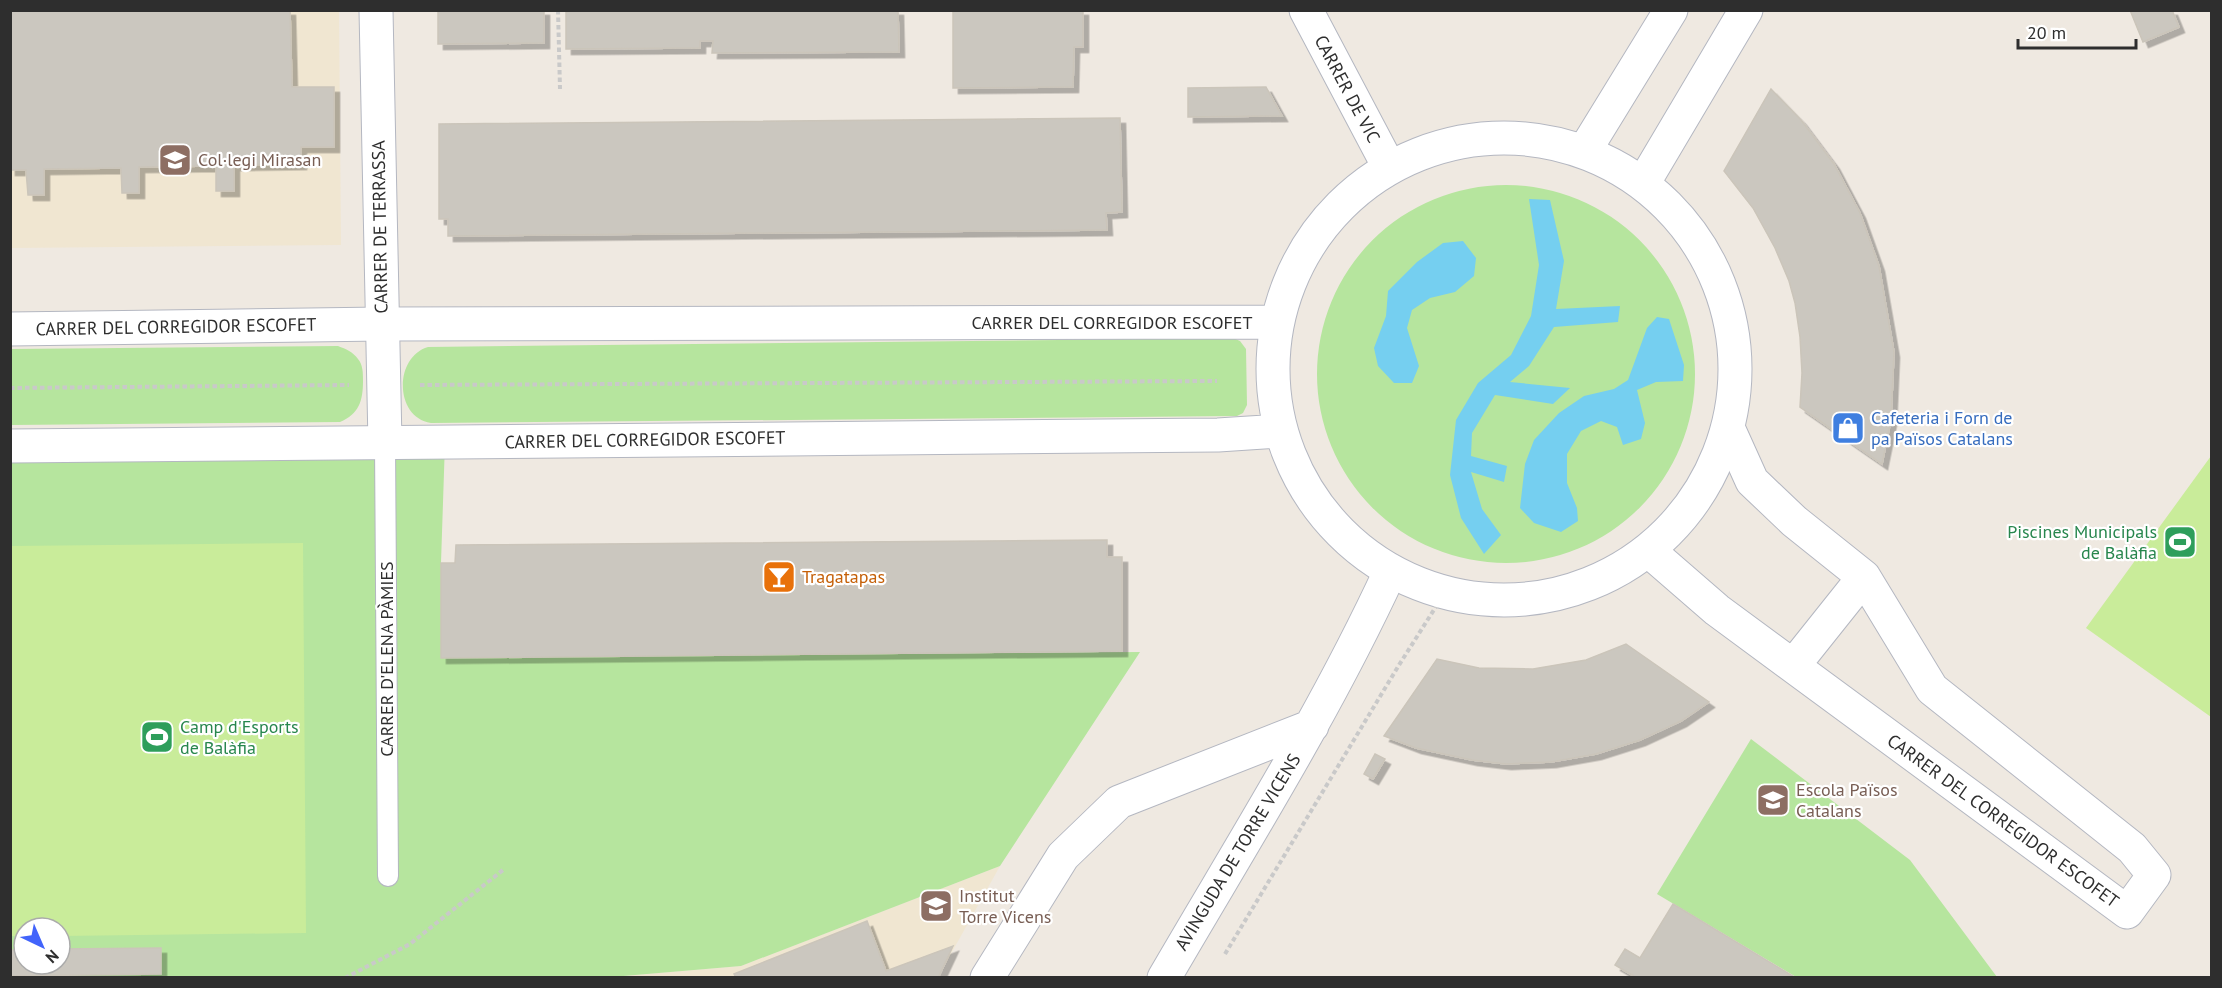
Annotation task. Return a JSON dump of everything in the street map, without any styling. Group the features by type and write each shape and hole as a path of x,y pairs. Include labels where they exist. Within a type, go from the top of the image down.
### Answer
{"street":[{"name":"CARRER DE TERRASSA","path":"376,10 385,443"},
{"name":"CARRER DE VIC","path":"1306,10 1389,167"},
{"path":"1585,150 1671,10"},
{"path":"1644,182 1746,10"},
{"path":"1502,136 1560,142 1585,150 1644,182 1664,198 1714,266 1736,346 1729,429 1699,496 1649,551 1587,586 1526,600 1516,602 1444,594 1390,572 1341,536 1304,488 1280,431 1272,377 1277,322 1299,261 1338,208 1389,167 1444,145 1502,136"},
{"name":"CARRER DEL CORREGIDOR ESCOFET","path":"10,329 382,324 1277,322"},
{"name":"CARRER DEL CORREGIDOR ESCOFET","path":"1649,551 1717,610 2127,912 2154,875 2133,848 1932,689 1864,577 1794,521 1752,481 1729,429"},
{"name":"CARRER DEL CORREGIDOR ESCOFET","path":"10,446 1218,435 1280,431"},
{"name":"AVINGUDA DE TORRE VICENS","path":"1164,978 1312,726 1363,633 1390,572"},
{"path":"1793,666 1864,577"},
{"name":"AVINGUDA DE TORRE VICENS","path":"987,978 1064,856 1119,802 1312,726"}],"lane":[{"name":"CARRER D'ELENA PÀMIES","path":"385,443 388,876"}],"path":[{"path":"558,10 560,89"},
{"path":"416,385 1217,381"},
{"path":"10,388 351,385"},
{"path":"1223,957 1444,594"},
{"path":"345,978 410,944 503,870"}],"shaded area":[{"name":"Col·legi Mirasan","path":"10,11 339,11 341,245 11,248"},
{"name":"Institut Torre Vicens","path":"1000,866 938,977 600,978 741,966"}],"green space":[{"path":"1506,185 1543,189 1578,199 1611,217 1640,240 1663,269 1681,302 1691,337 1695,374 1691,411 1681,446 1663,479 1640,508 1611,531 1578,549 1543,559 1506,563 1469,559 1434,549 1401,531 1372,508 1349,479 1331,446 1321,411 1317,374 1321,337 1331,302 1349,269 1372,240 1401,217 1434,199 1469,189"},
{"path":"1233,338 1240,341 1246,349 1247,405 1243,413 1237,416 431,423 419,418 410,410 403,386 404,374 409,362 417,353 428,347"},
{"path":"338,346 356,357 361,364 363,375 359,406 352,415 340,422 11,425 11,349"},
{"path":"445,442 441,563 442,658 1140,652 1000,866 741,966 600,978 11,977 10,446"},
{"name":"Piscines Municipals de Balàfia","path":"2211,456 2211,717 2086,628"},
{"name":"Camp d'Esports de Balàfia","path":"303,543 306,933 72,936 72,916 12,916 11,936 11,546"},
{"name":"Escola Països Catalans","path":"1751,739 1910,860 1997,977 1796,977 1657,894"}],"water":[{"path":"1529,199 1550,200 1564,261 1556,309 1620,306 1618,322 1554,327 1529,366 1510,382 1570,388 1553,404 1495,395 1472,433 1471,456 1507,466 1504,482 1471,472 1482,509 1501,535 1484,554 1461,518 1450,475 1456,420 1478,383 1511,355 1531,316 1539,265"},
{"path":"1463,241 1476,258 1474,276 1455,292 1430,298 1412,310 1407,328 1419,366 1412,383 1394,383 1378,366 1374,348 1386,316 1388,291 1417,262 1443,243"},
{"path":"1657,317 1669,319 1684,365 1683,381 1656,382 1637,390 1645,423 1641,439 1623,445 1617,427 1601,421 1581,431 1567,454 1567,483 1577,508 1578,521 1561,532 1534,523 1520,508 1525,464 1534,440 1559,413 1584,396 1614,389 1628,380 1647,328"}],"building":[{"name":"Col·legi Mirasan","path":"10,10 290,10 292,87 334,87 334,147 301,147 301,164 234,165 234,191 216,191 216,166 139,167 139,193 122,193 121,168 44,169 44,195 28,195 26,170 10,170"},
{"path":"438,10 544,10 544,43 438,44"},
{"path":"573,10 898,10 899,52 712,53 713,41 700,41 700,48 566,49 566,12"},
{"path":"953,10 1083,10 1083,47 1074,47 1073,87 953,88"},
{"path":"2130,10 2172,10 2179,27 2143,42"},
{"path":"1266,87 1282,116 1188,117 1188,88"},
{"path":"1771,89 1801,120 1834,164 1860,213 1879,266 1894,352 1891,420 1882,464 1800,407 1802,373 1800,337 1789,281 1775,248 1753,208 1724,171"},
{"path":"1120,118 1122,212 1106,213 1107,230 448,236 448,219 439,219 439,124"},
{"path":"1107,540 1107,557 1122,557 1122,651 441,658 441,563 455,563 456,545"},
{"path":"1626,644 1709,702 1681,721 1640,740 1596,754 1551,762 1506,764 1472,760 1416,748 1384,736 1437,659 1479,668 1533,669 1586,660"},
{"path":"1375,754 1385,759 1373,779 1364,774"},
{"path":"1673,904 1796,978 1637,978 1615,965 1625,949 1640,958"},
{"path":"867,921 886,971 953,946 938,978 736,978 734,974"},
{"path":"161,948 161,974 72,975 72,949"},
{"path":"10,950 12,950 12,976 10,976"}],"place":[{"name":"Col·legi Mirasan","path":"175,160"},
{"name":"Cafeteria i Forn de pa Països Catalans","path":"1848,428"},
{"name":"Piscines Municipals de Balàfia","path":"2180,542"},
{"name":"Tragatapas","path":"779,577"},
{"name":"Camp d'Esports de Balàfia","path":"157,737"},
{"name":"Escola Països Catalans","path":"1773,800"},
{"name":"Institut Torre Vicens","path":"936,906"}]}
